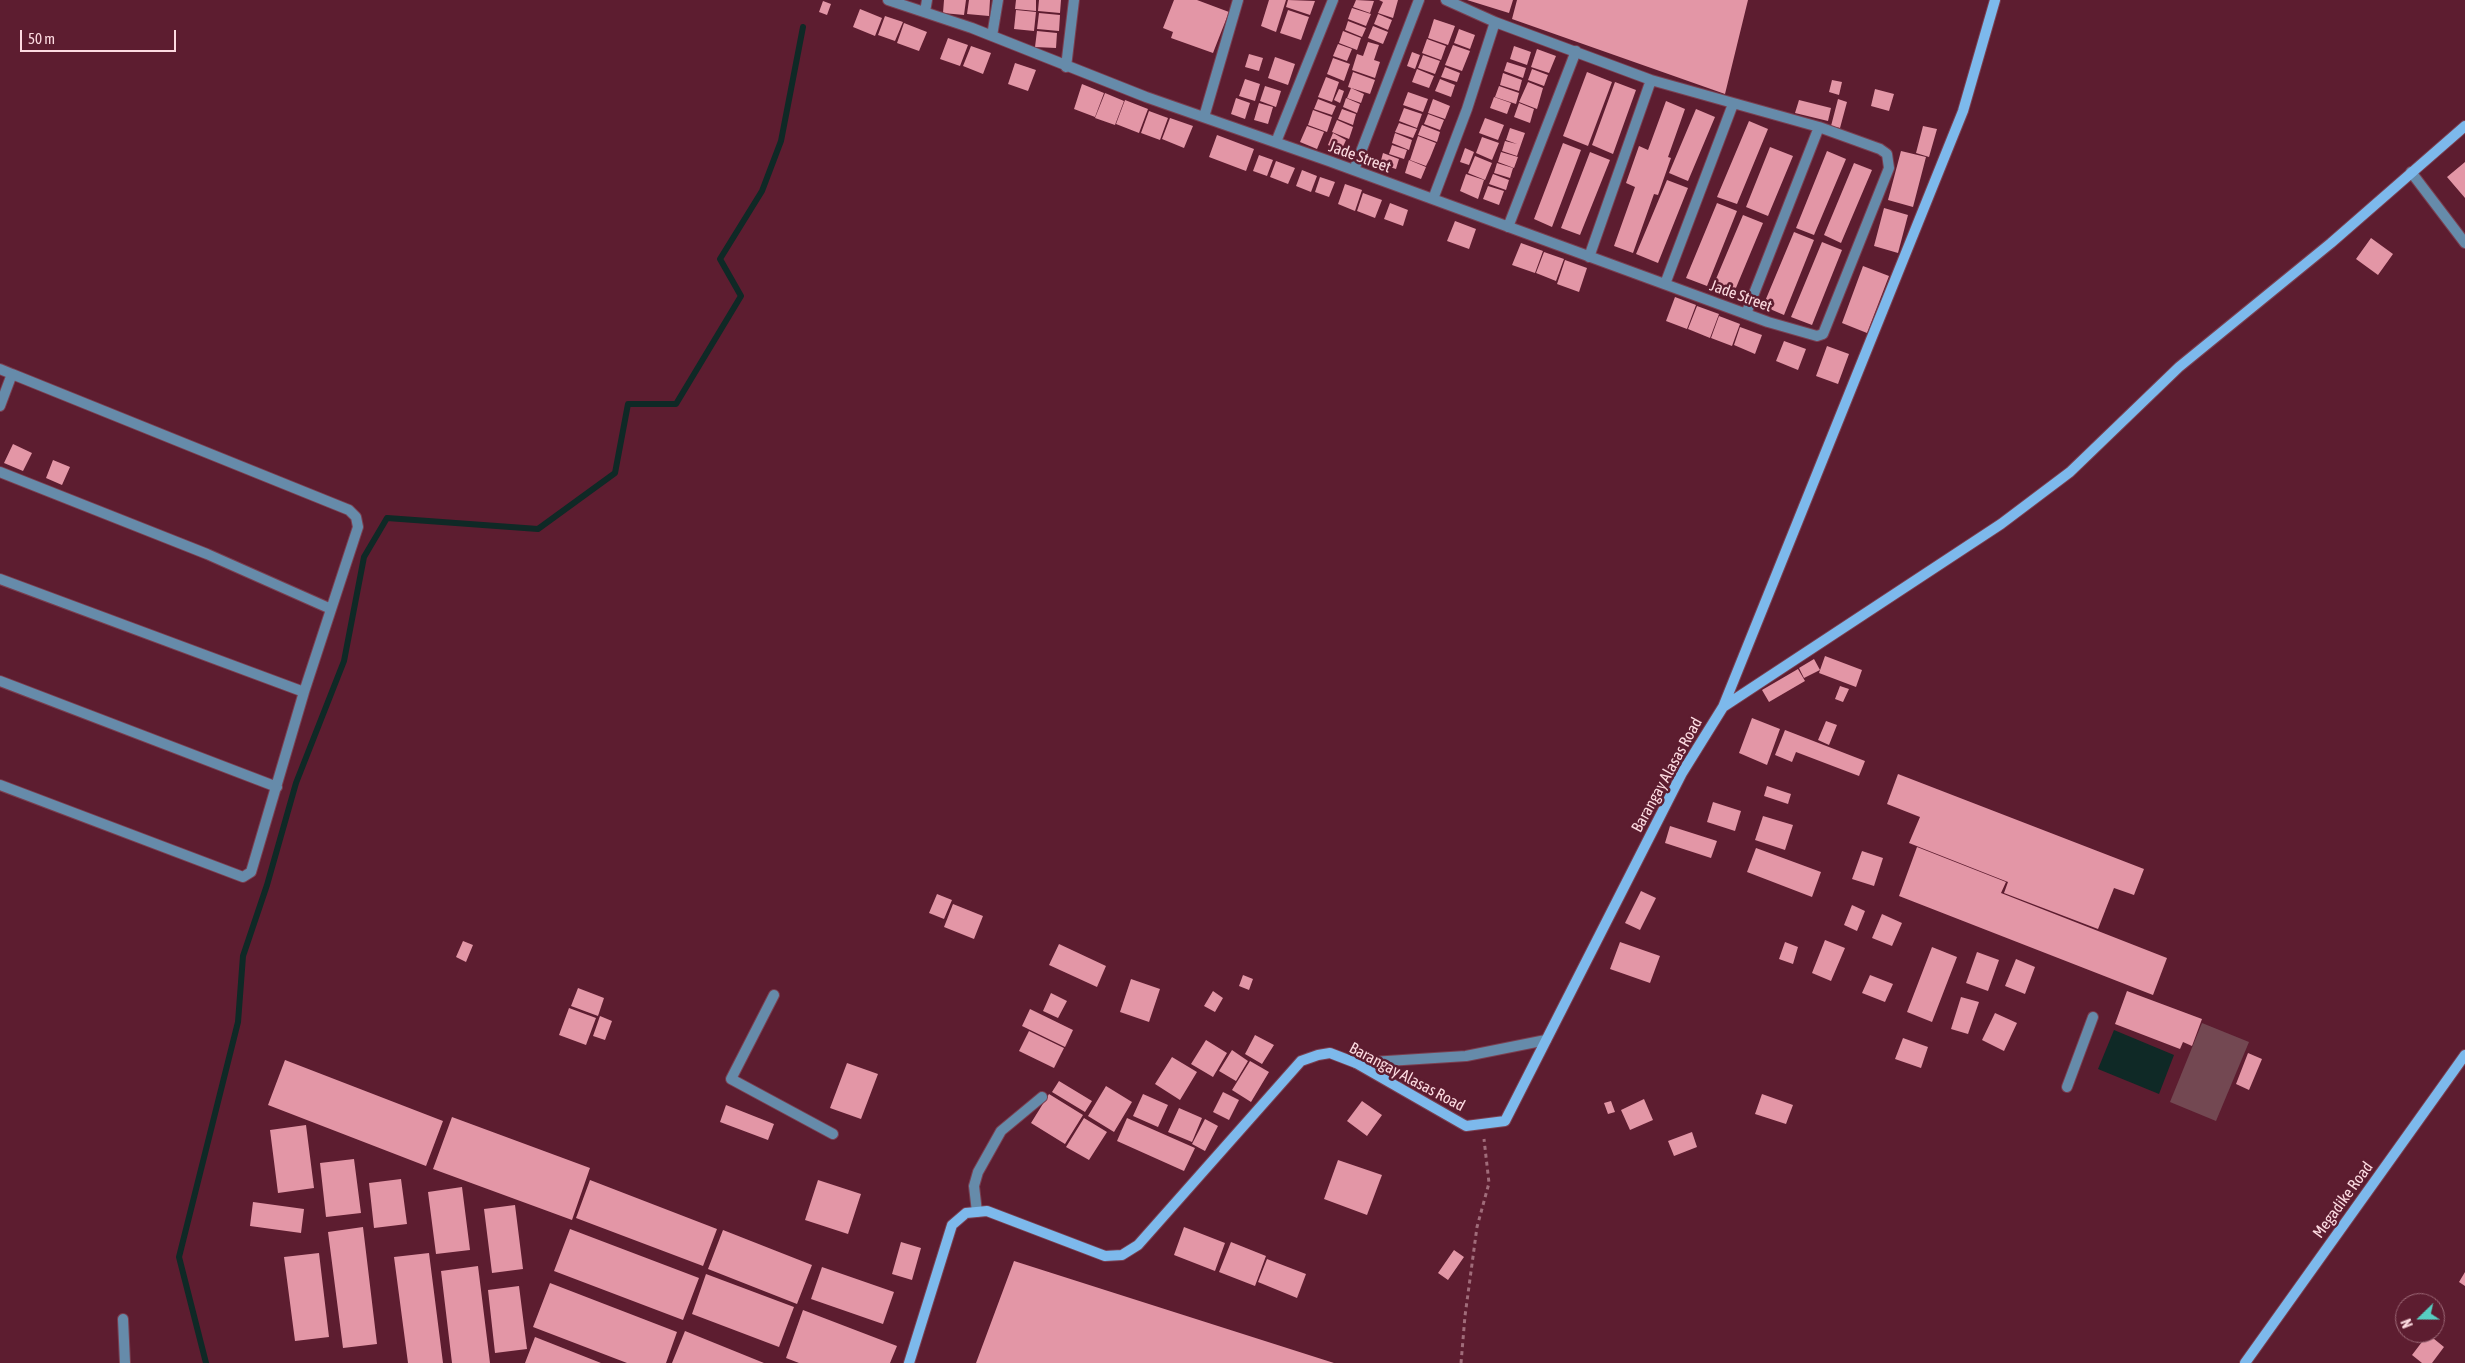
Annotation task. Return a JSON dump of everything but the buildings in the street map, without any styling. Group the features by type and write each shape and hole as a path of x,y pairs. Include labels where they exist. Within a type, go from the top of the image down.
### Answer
{"street":[{"name":"Jade Street","path":"888,0 992,36 1066,67 1354,170 1746,314 1817,336 1823,334 1889,162 1887,154 1880,149 1819,127"},
{"path":"925,12 927,0"},
{"path":"992,36 998,0"},
{"path":"1066,67 1074,0"},
{"path":"1204,117 1238,0"},
{"path":"1276,142 1333,0"},
{"path":"1354,170 1419,0"},
{"path":"1446,0 1495,22 1576,50 1651,80 1819,127 1746,314"},
{"path":"1723,707 1963,111 1995,0"},
{"path":"1433,199 1467,109 1495,22"},
{"path":"1508,227 1576,50"},
{"path":"1589,256 1651,80"},
{"path":"1665,284 1733,104"},
{"path":"1723,707 2001,524 2070,472 2179,367 2331,243 2465,126"},
{"path":"2411,172 2465,243"},
{"path":"0,369 349,510 356,517 358,526 304,692 251,872 243,877 0,785"},
{"path":"0,406 12,374"},
{"path":"0,472 207,554 331,609"},
{"path":"0,579 304,692"},
{"path":"0,681 277,786"},
{"name":"Barangay Alasas Road","path":"977,1212 987,1211 1104,1256 1122,1255 1138,1245 1301,1061 1318,1055 1330,1054 1356,1063 1466,1126 1504,1121 1682,773 1723,707"},
{"path":"774,995 731,1079 833,1134"},
{"path":"2067,1088 2093,1017"},
{"path":"1356,1063 1466,1056 1546,1040"},
{"name":"Megadike Road","path":"2245,1363 2465,1055"},
{"path":"909,1363 952,1225 966,1213 977,1212 974,1186 982,1164 1001,1131 1042,1096"},
{"path":"123,1319 125,1363"}],"path":[{"path":"1461,1363 1465,1316 1477,1227 1489,1183 1484,1123"}],"shaded area":[{"path":"2202,1023 2249,1042 2216,1121 2170,1102"}],"water":[{"path":"2114,1030 2174,1055 2159,1094 2098,1069"}],"waterway":[{"path":"206,1363 179,1257 238,1022 243,956 267,885 296,783 344,661 364,557 387,518 538,529 615,473 628,404 676,404 741,296 720,259 762,191 781,141 803,27"}]}
